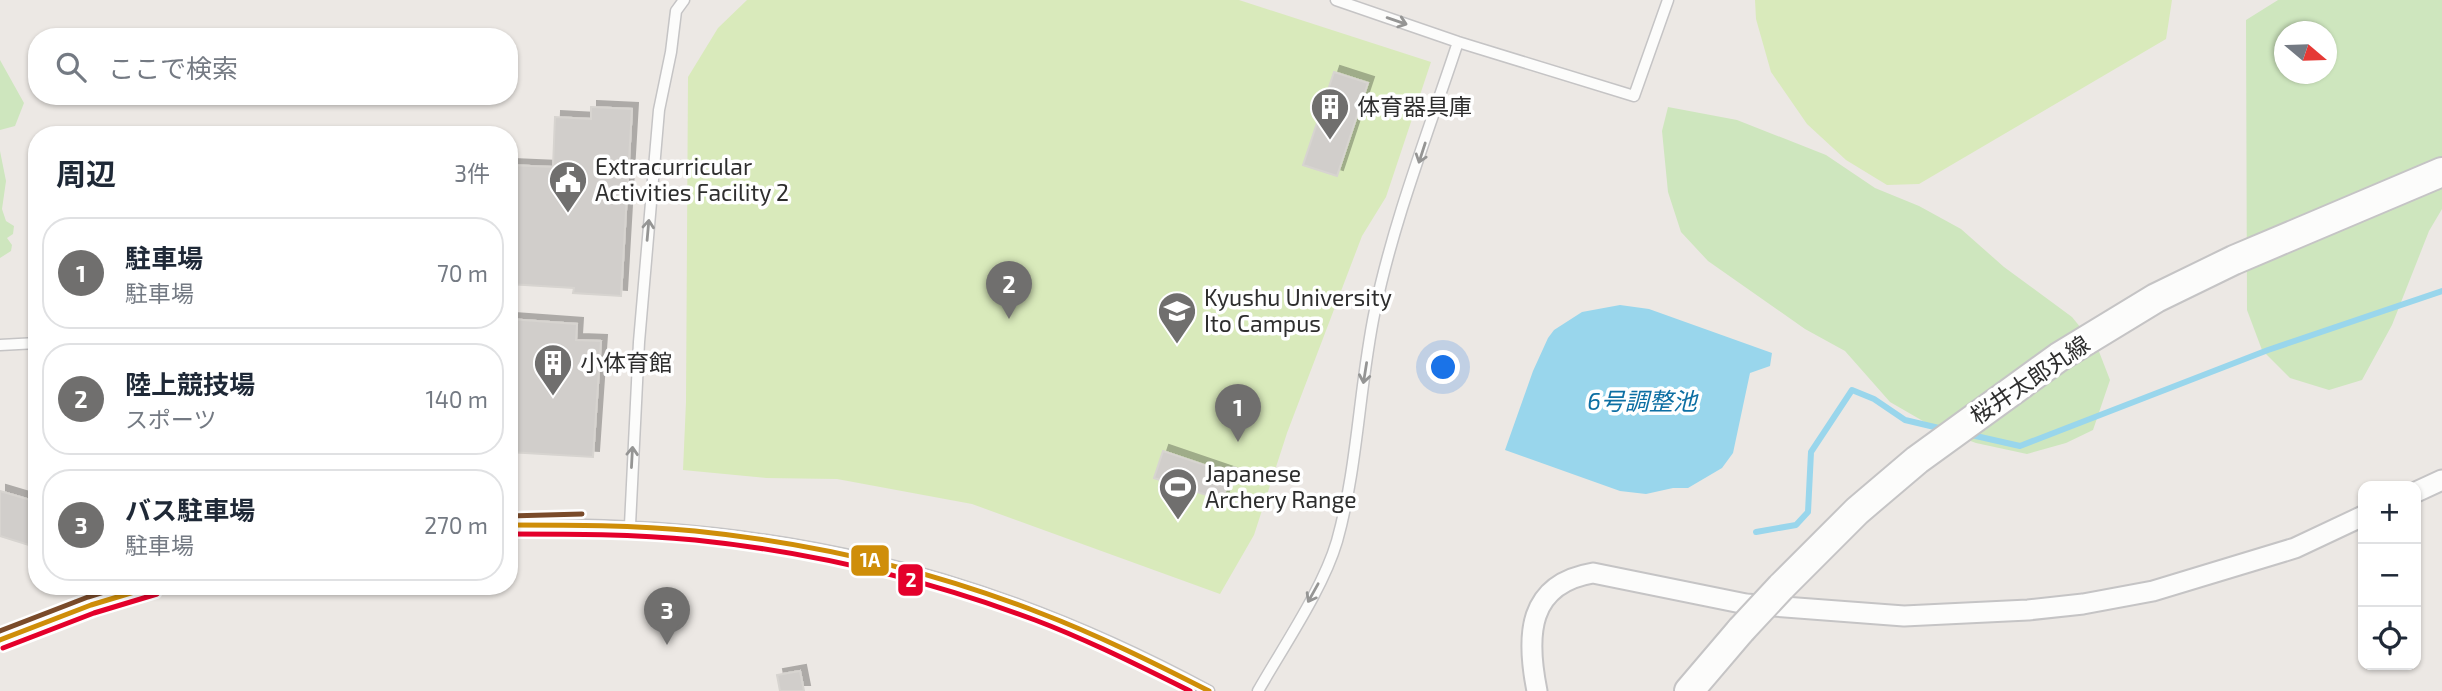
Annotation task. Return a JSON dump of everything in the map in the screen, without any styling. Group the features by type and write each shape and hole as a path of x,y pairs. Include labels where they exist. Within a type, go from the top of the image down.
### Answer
{"main road":[{"name":"桜井太郎丸線","path":"1689,691 1741,630 1857,512 1917,460 2059,357 2156,298 2259,249 2442,172"}],"street":[{"path":"2421,490 2442,480"},
{"path":"1537,691 1532,666 1531,637 1536,615 1545,598 1558,584 1573,576 1593,573 1746,604 1836,611 1904,616 2028,610 2083,604 2153,591 2295,548 2358,518"}],"lane":[{"path":"630,525 639,342 659,110 676,11 684,0"},
{"path":"1335,0 1458,42 1634,96 1668,0"},
{"path":"1258,691 1323,575 1336,542 1344,509 1377,301 1388,257 1458,42"},
{"path":"0,345 28,343"},
{"path":"518,525 630,525 766,539 834,550 922,572 1063,620 1163,666 1209,691"},
{"path":"90,595 91,605"},
{"path":"0,640 125,595"}],"green space":[{"path":"747,0 1239,0 1431,62 1386,197 1362,236 1287,433 1254,535 1220,594 972,504 837,479 766,478 683,470 686,402 688,77 718,28"},
{"path":"1755,0 2172,0 2166,39 1919,184 1887,185 1846,160 1807,124 1771,72 1756,19"},
{"path":"2278,0 2442,0 2442,209 2429,231 2392,325 2362,380 2329,390 2290,378 2262,350 2247,310 2246,20"},
{"path":"0,60 24,103 15,126 0,130"},
{"path":"1668,107 1737,120 1826,155 1875,188 1919,206 1961,229 2004,267 2072,317 2098,349 2110,380 2093,430 2066,443 2027,454 1976,443 1935,428 1890,402 1845,351 1805,329 1708,261 1681,232 1668,192 1662,131"},
{"path":"0,151 6,181 2,209 6,221 14,226 13,234 7,238 12,245 11,251 0,258"}],"water":[{"name":"6号調整池","path":"1620,305 1649,309 1772,353 1770,366 1750,373 1733,453 1722,468 1688,488 1673,488 1646,494 1620,491 1505,450 1533,371 1554,330 1582,312"}],"building":[{"name":"体育器具庫","path":"1334,72 1368,83 1337,176 1303,165"},
{"name":"Extracurricular Activities Facility 2","path":"591,107 632,109 621,296 573,293 574,288 518,285 518,165 553,167 555,117 591,119"},
{"name":"小体育館","path":"518,320 577,324 576,340 601,341 593,457 518,453"},
{"path":"1163,451 1231,474 1222,500 1154,478"},
{"path":"0,491 28,499 28,545 0,536"},
{"path":"800,671 804,691 780,691 777,675"}],"waterway":[{"path":"1967,434 2020,446 2268,350 2442,291"},
{"path":"1756,532 1796,525 1808,512 1811,452 1852,390 1874,399 1905,420 1943,429"}],"transit line":[{"path":"518,516 582,514"},
{"name":"1A","path":"518,525 625,526 695,531 783,543 870,560 956,584 1040,613 1104,640 1209,691"},
{"name":"2","path":"518,534 625,535 695,540 782,552 868,569 952,592 1035,620 1190,691"},
{"path":"0,631 94,595"},
{"name":"1A","path":"0,640 124,595"},
{"name":"2","path":"3,648 94,613 154,595"}],"place":[{"name":"体育器具庫","path":"1330,141"},
{"name":"Extracurricular Activities Facility 2","path":"568,214"},
{"name":"陸上競技場","path":"1009,319"},
{"name":"Kyushu University Ito Campus","path":"1177,345"},
{"name":"小体育館","path":"553,397"},
{"name":"駐車場","path":"1238,442"},
{"name":"Japanese Archery Range","path":"1178,521"},
{"name":"バス駐車場","path":"667,645"}]}
